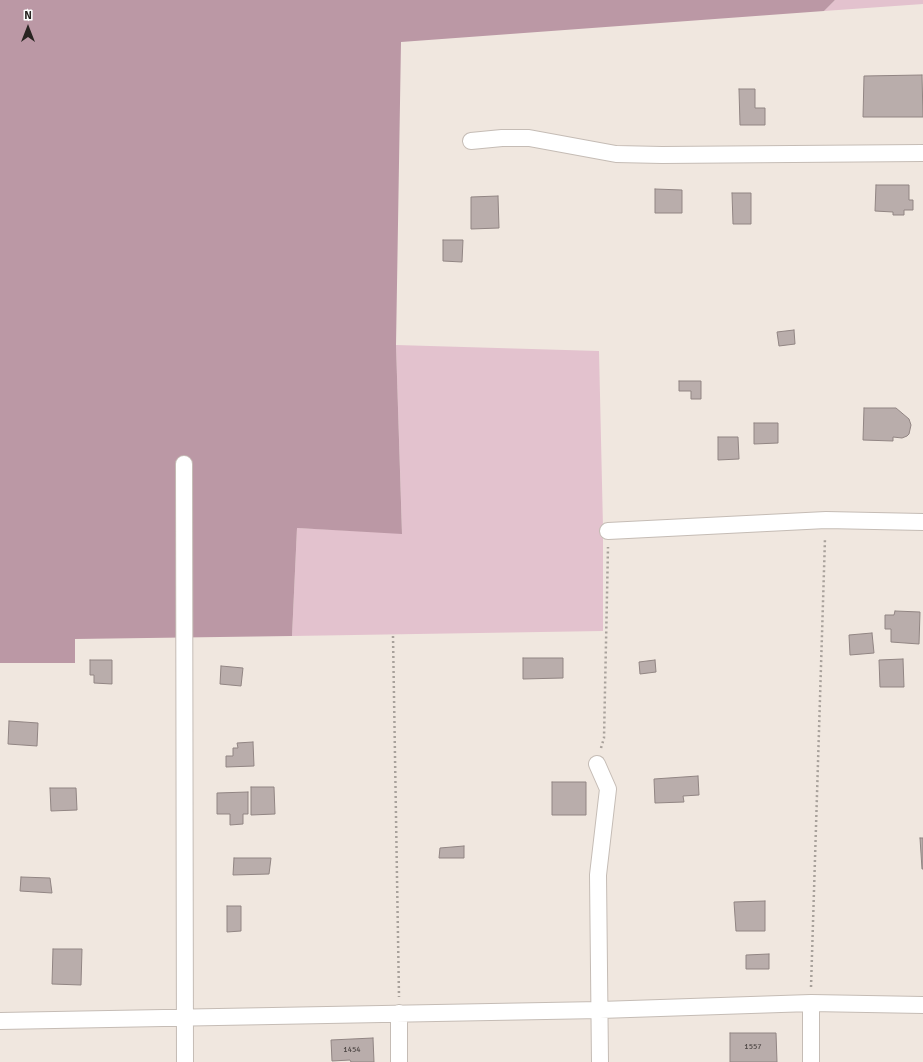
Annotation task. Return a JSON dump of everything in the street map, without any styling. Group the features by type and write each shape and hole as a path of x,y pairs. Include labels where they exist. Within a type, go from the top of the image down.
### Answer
{"street":[{"path":"472,141 502,138 529,138 616,154 923,153"},
{"path":"184,464 185,1062"},
{"path":"608,531 826,520 923,522"},
{"path":"597,764 608,789 598,875 600,1062"},
{"path":"0,1021 600,1010 811,1003 923,1005"},
{"path":"811,1003 811,1062"},
{"path":"399,1013 399,1062"}],"path":[{"path":"811,1003 826,520"},
{"path":"597,764 604,738 608,531"},
{"path":"393,636 399,1013"}],"shaded area":[{"path":"0,0 835,0 824,11 401,42 396,345 402,534 297,528 292,636 75,639 75,663 0,663"},
{"path":"835,0 923,0 923,4 824,11"},
{"path":"396,345 599,351 603,528 603,631 292,636 297,528 402,533"}],"building":[{"path":"922,75 923,117 863,117 864,76"},
{"path":"739,89 755,89 755,108 765,108 765,125 740,125"},
{"path":"876,185 909,185 909,200 913,200 913,210 904,210 904,215 893,215 893,212 875,211"},
{"path":"655,189 682,190 682,213 655,213"},
{"path":"732,193 751,193 751,224 733,224"},
{"path":"498,196 499,228 471,229 471,197"},
{"path":"443,240 463,240 462,262 443,261"},
{"path":"794,330 795,344 779,346 777,332"},
{"path":"679,381 701,381 701,399 691,399 691,391 679,391"},
{"path":"864,408 896,408 909,419 911,425 909,434 902,438 893,437 893,441 863,440"},
{"path":"754,423 778,423 778,443 754,444"},
{"path":"718,437 738,437 739,459 718,460"},
{"path":"895,611 920,612 919,644 891,642 891,629 885,629 885,615 894,615"},
{"path":"872,633 874,653 850,655 849,635"},
{"path":"523,658 563,658 563,678 523,679"},
{"path":"903,659 904,687 880,687 879,660"},
{"path":"90,660 112,660 112,684 94,683 94,675 90,675"},
{"path":"655,660 656,672 640,674 639,662"},
{"path":"221,666 243,668 241,686 220,684"},
{"path":"9,721 38,723 37,746 8,744"},
{"path":"253,742 254,766 226,767 226,756 233,756 233,748 238,748 237,743"},
{"path":"698,776 699,795 683,796 684,802 655,803 654,779"},
{"path":"552,782 586,782 586,815 552,815"},
{"path":"251,787 274,787 275,814 251,815"},
{"path":"50,788 76,788 77,810 51,811"},
{"path":"248,792 248,814 243,814 243,824 230,825 230,814 217,814 217,793"},
{"path":"920,838 923,838 923,869 922,869"},
{"path":"464,846 464,858 439,858 440,848"},
{"path":"234,858 271,858 269,874 233,875"},
{"path":"21,877 50,878 52,893 20,891"},
{"path":"765,901 765,931 736,931 734,902"},
{"path":"227,906 241,906 241,931 227,932"},
{"path":"53,949 82,949 81,985 52,984"},
{"path":"769,954 769,969 746,969 746,955"},
{"path":"730,1033 776,1033 777,1062 730,1062"},
{"path":"373,1038 374,1062 351,1062 350,1060 332,1061 331,1040"}]}
